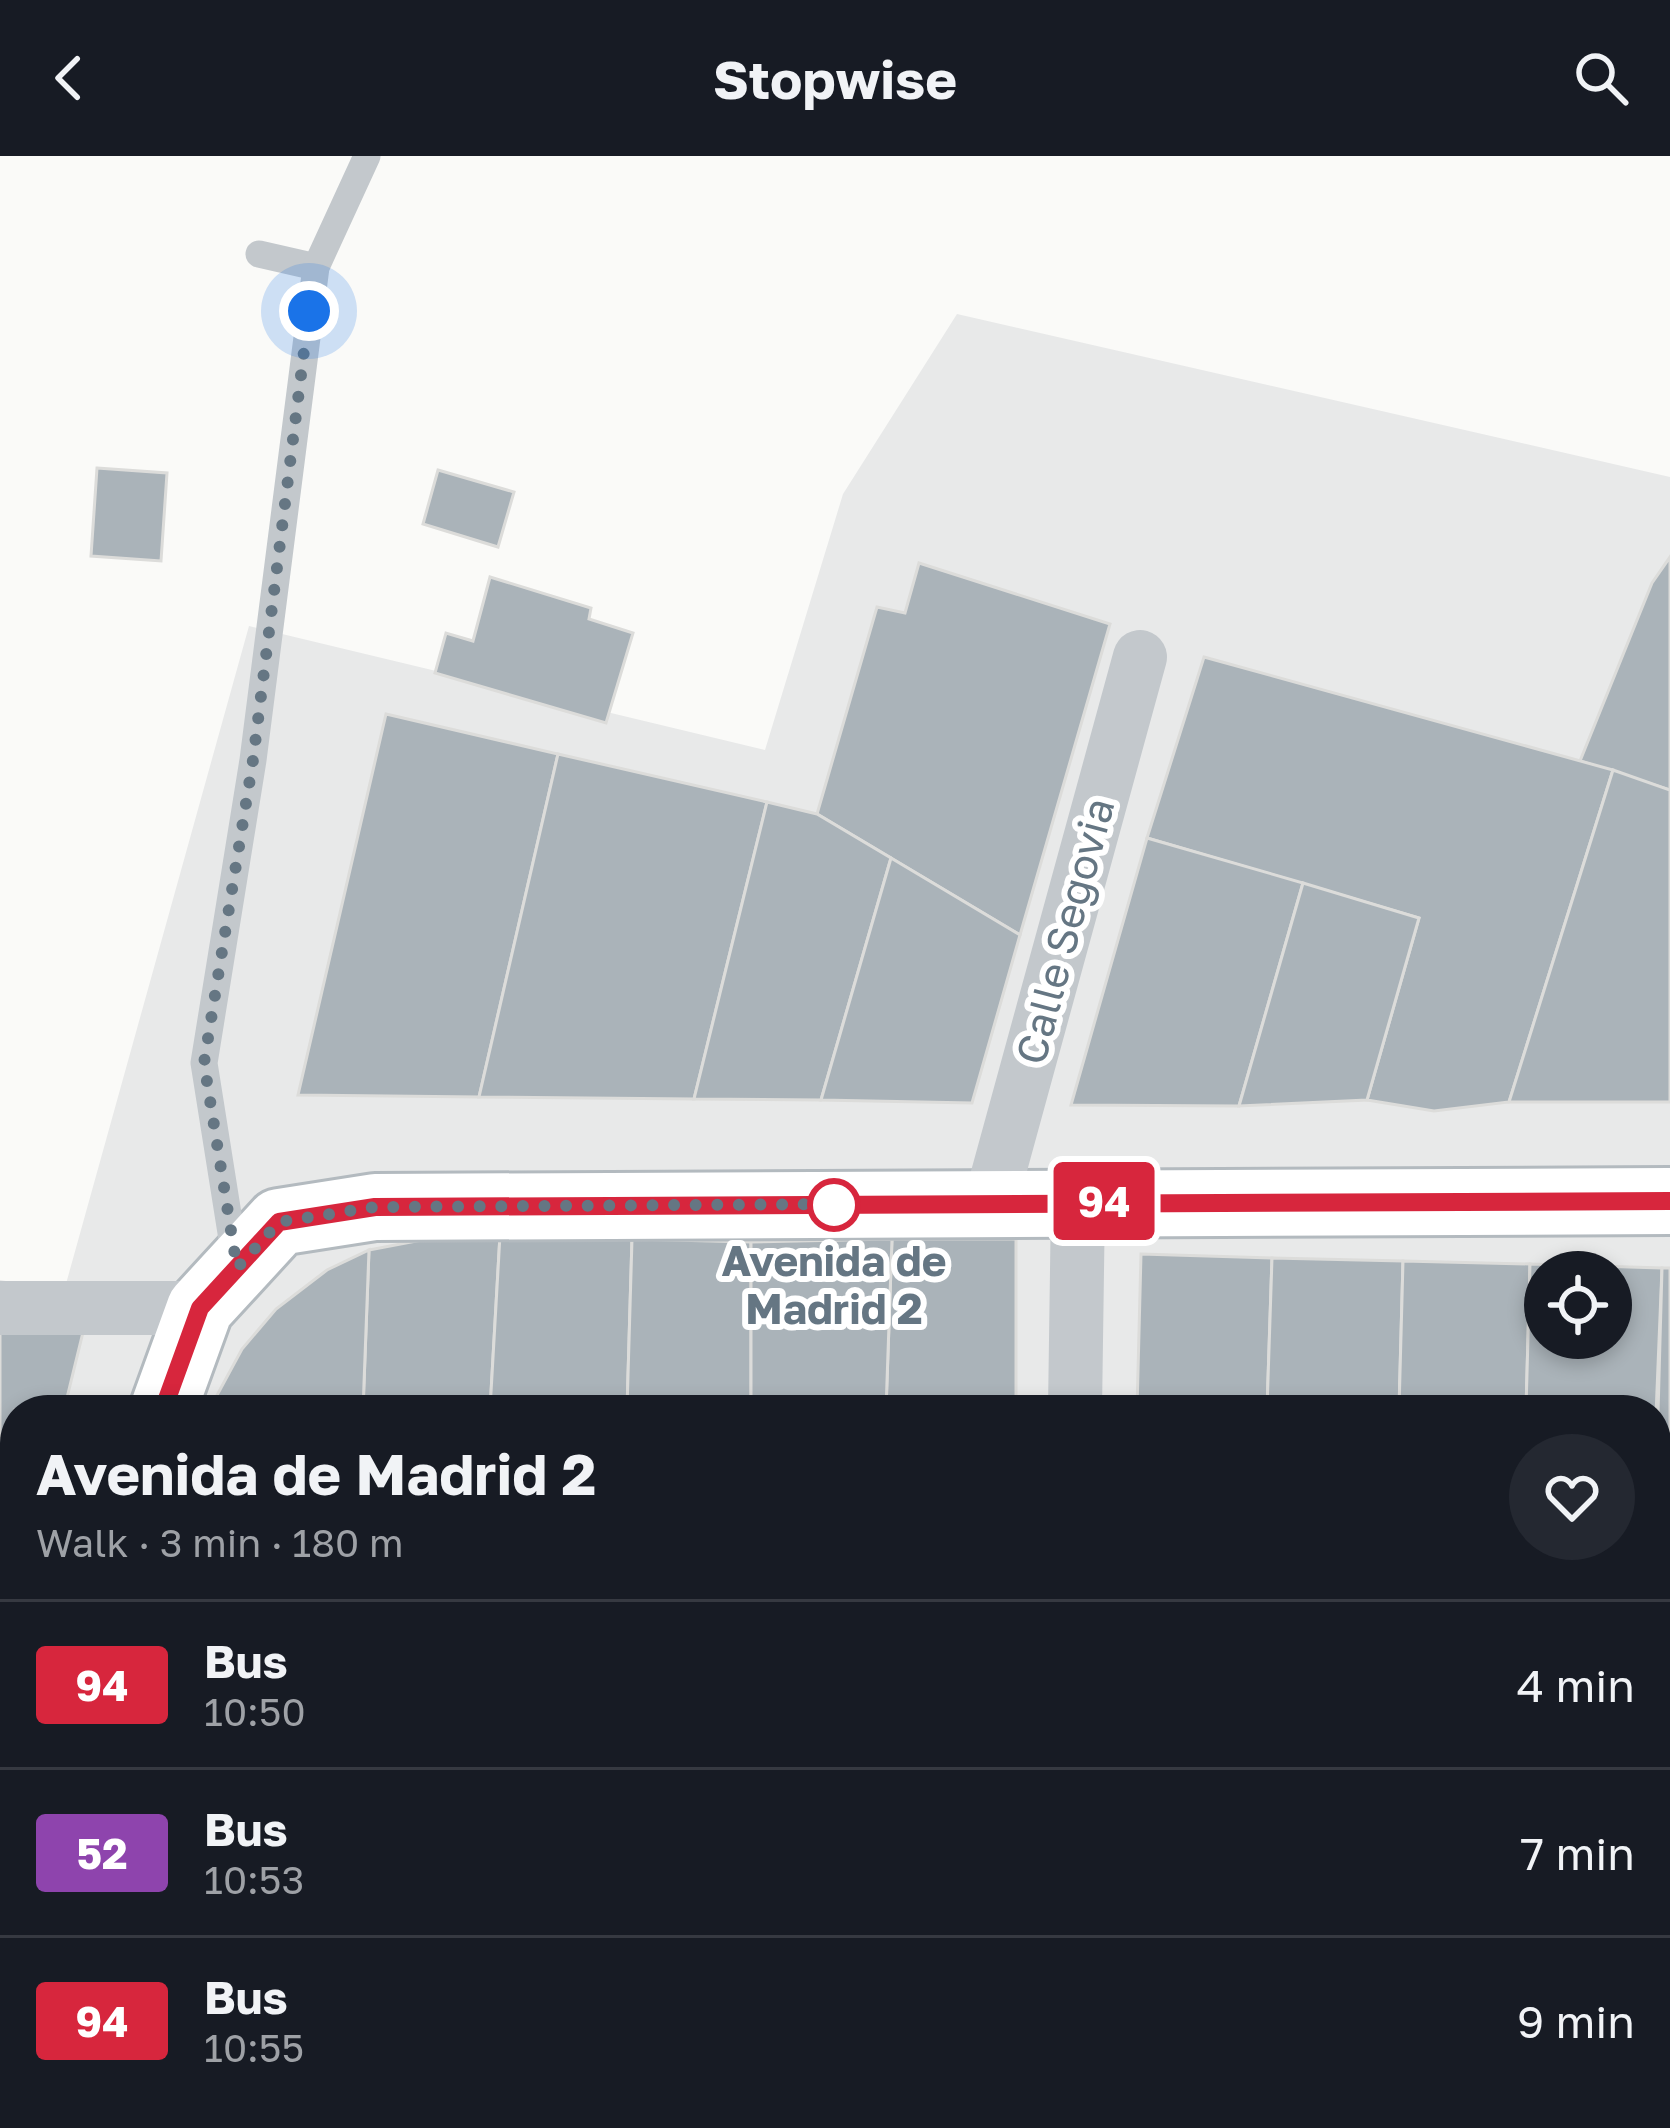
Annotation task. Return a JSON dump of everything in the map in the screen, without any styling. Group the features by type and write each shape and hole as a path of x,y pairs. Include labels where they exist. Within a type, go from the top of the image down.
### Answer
{"street":[{"name":"Calle Segovia","path":"990,1204 1141,657"},
{"path":"1075,1395 1078,1201"},
{"path":"170,1395 218,1288 279,1222 375,1207 1670,1201"},
{"path":"0,1308 218,1288"}],"lane":[{"path":"218,1288 204,1063 253,760 316,267 367,156"},
{"path":"259,254 316,267"}],"shaded area":[{"path":"957,314 1670,477 1670,1395 0,1395 0,1280 64,1291 249,626 765,750 843,494"}],"building":[{"path":"97,468 167,473 161,561 91,556"},
{"path":"438,470 514,492 498,547 423,524"},
{"path":"1670,557 1670,790 1580,761 1652,583"},
{"path":"919,563 1110,624 1020,935 817,814 877,607 905,613"},
{"path":"490,577 591,608 589,619 633,633 606,723 435,673 446,633 473,641"},
{"path":"1204,657 1613,770 1509,1102 1434,1111 1367,1100 1419,918 1147,838"},
{"path":"386,714 558,754 479,1097 298,1095"},
{"path":"558,754 767,802 694,1099 479,1097"},
{"path":"1613,770 1670,790 1670,1102 1509,1102"},
{"path":"767,802 817,814 891,858 821,1100 694,1099"},
{"path":"1147,838 1303,883 1239,1106 1071,1105"},
{"path":"891,858 1020,935 972,1103 821,1100"},
{"path":"1303,883 1419,918 1367,1100 1239,1106"},
{"path":"453,1234 500,1235 491,1395 364,1395 369,1250"},
{"path":"500,1235 632,1239 627,1395 491,1395"},
{"path":"632,1239 751,1242 751,1395 627,1395"},
{"path":"892,1239 1016,1239 1016,1395 887,1395"},
{"path":"892,1239 887,1395 751,1395 751,1242"},
{"path":"369,1250 364,1395 217,1395 242,1349 276,1309 327,1270"},
{"path":"1141,1254 1272,1258 1267,1395 1137,1395"},
{"path":"1272,1258 1403,1261 1399,1395 1267,1395"},
{"path":"1403,1261 1524,1264 1526,1395 1399,1395"},
{"path":"1632,1267 1662,1268 1657,1395 1526,1395 1527,1359 1632,1359"},
{"path":"1662,1268 1670,1268 1670,1395 1659,1395"},
{"path":"0,1322 84,1328 68,1395 0,1395"}],"bus line":[{"name":"94","path":"168,1395 200,1308 279,1222 375,1207 1670,1201"}],"place":[{"name":"Avenida de Madrid 2","path":"834,1205"}],"route":[{"path":"309,311 253,760 204,1063 237,1268 279,1222 375,1207 848,1204 834,1205"}]}
